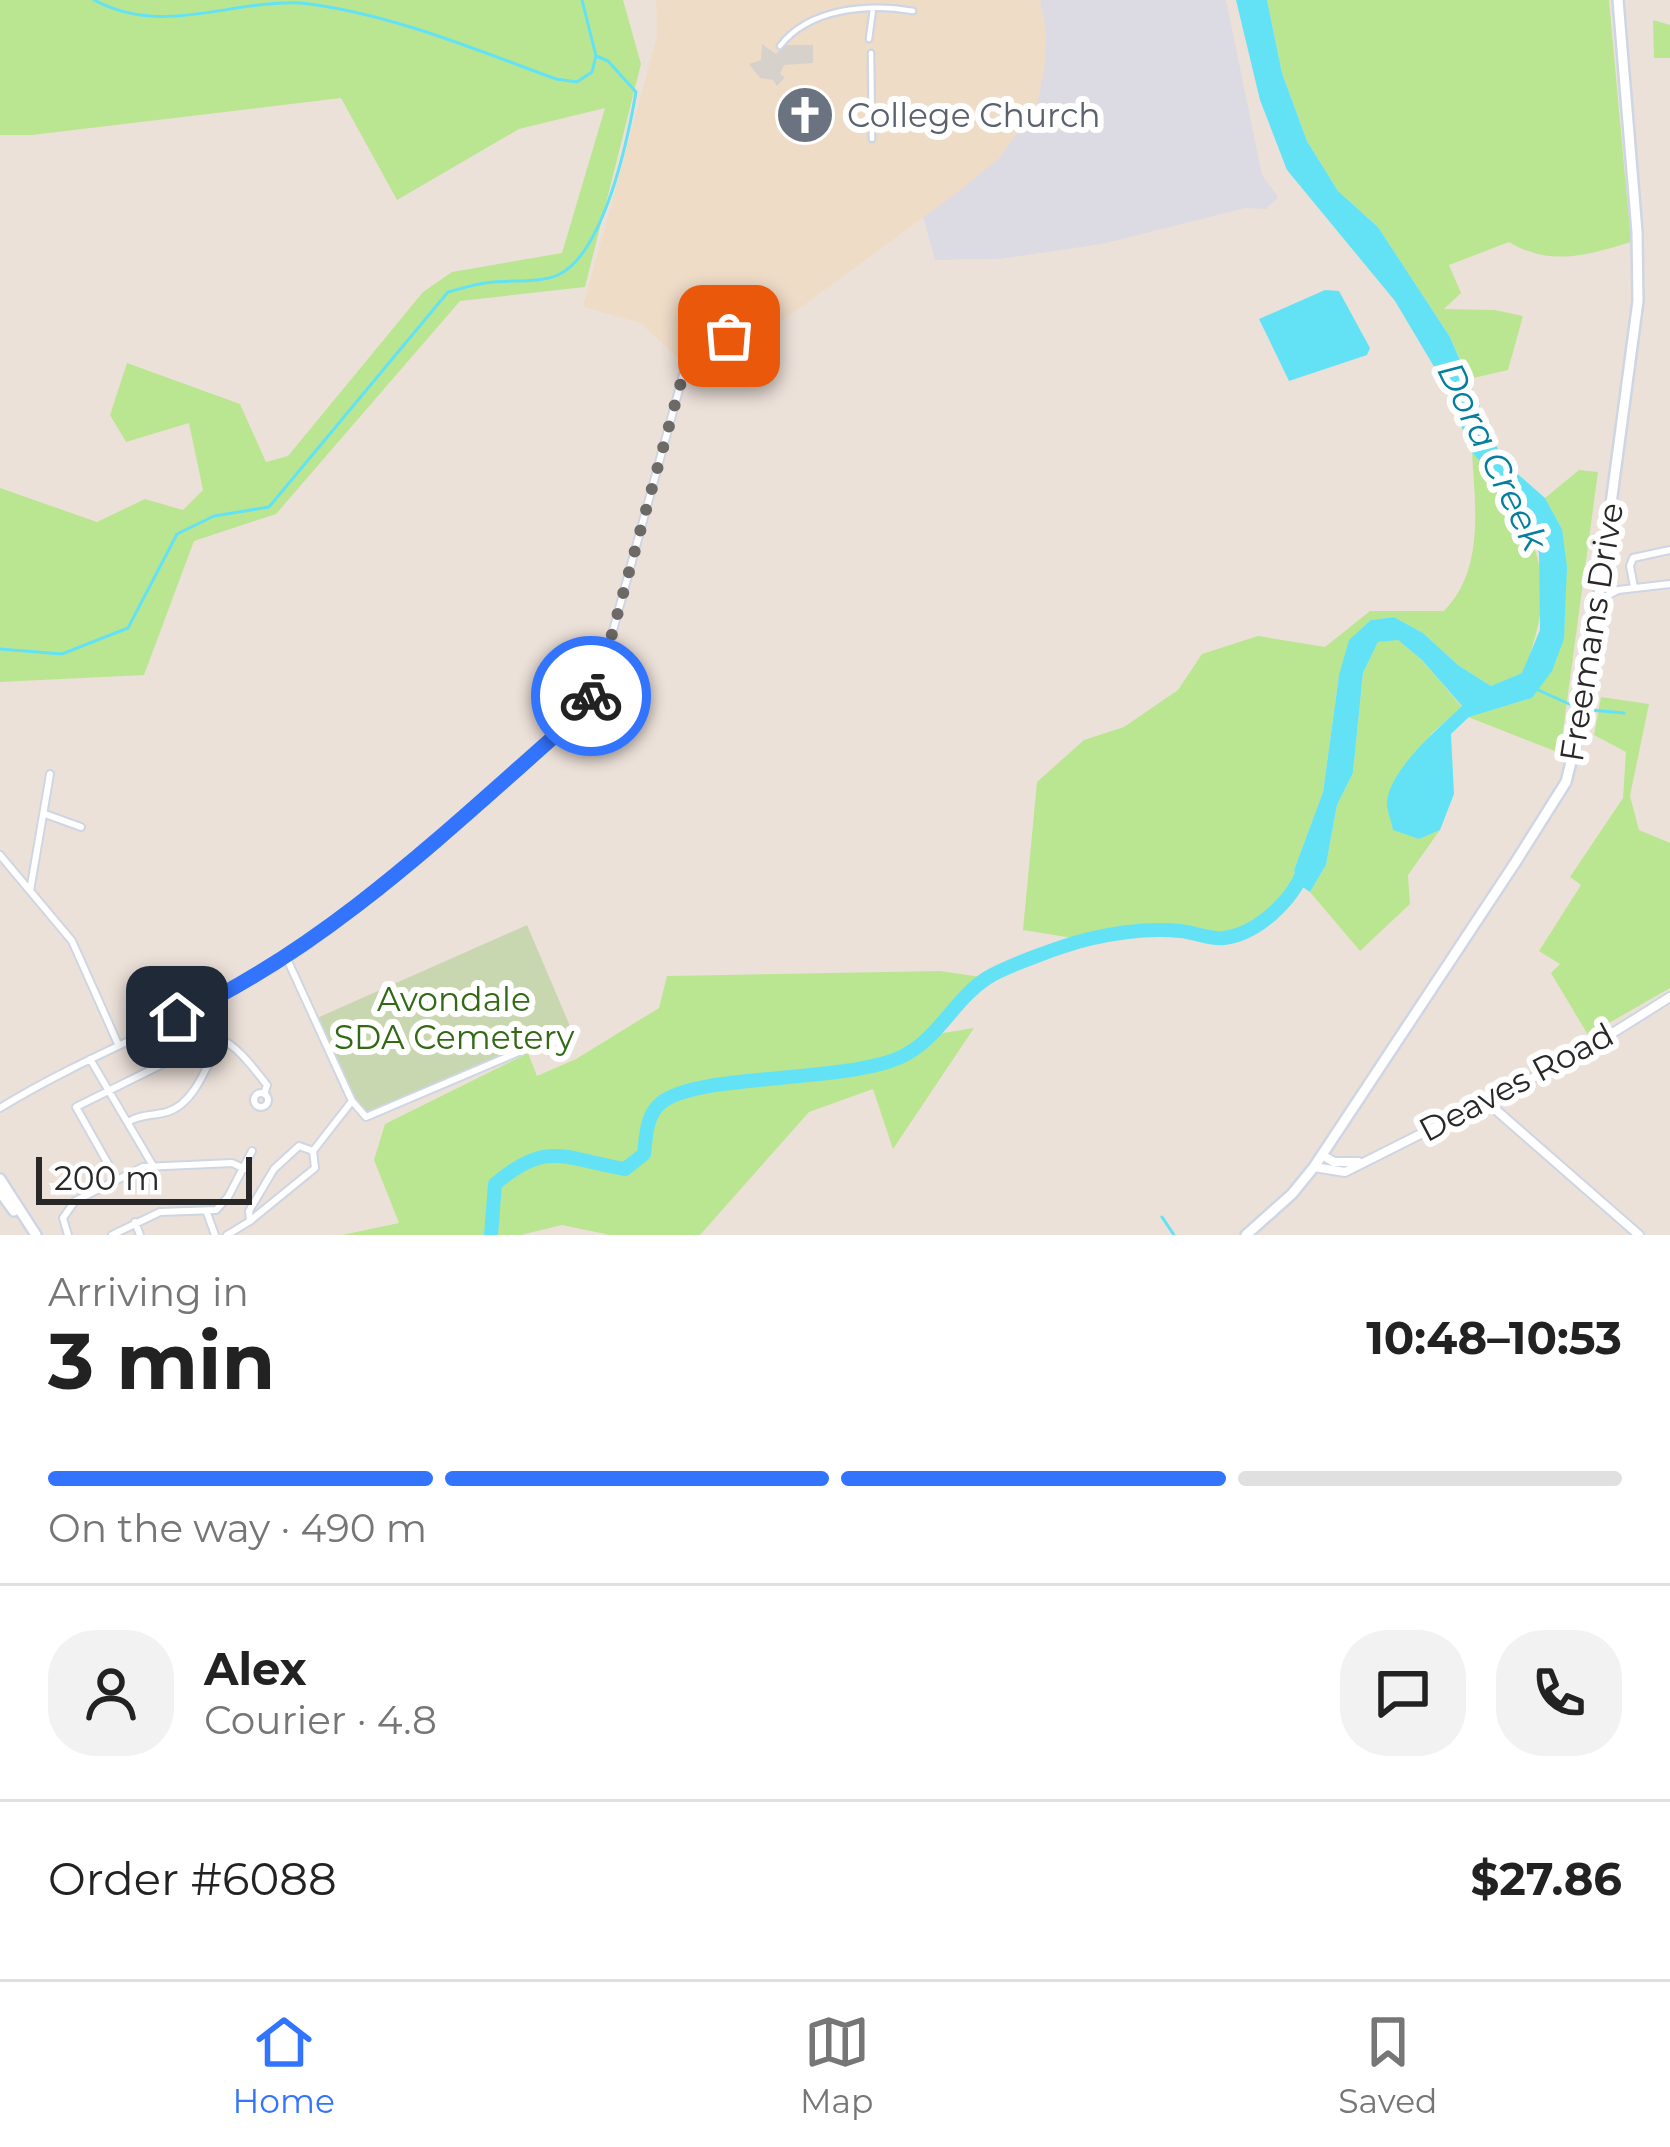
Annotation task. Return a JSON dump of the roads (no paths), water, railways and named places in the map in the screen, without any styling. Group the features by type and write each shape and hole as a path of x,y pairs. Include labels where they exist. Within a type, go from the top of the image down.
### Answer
{"main road":[{"name":"Freemans Drive","path":"1246,1235 1315,1167 1566,782 1583,714 1638,302 1638,245 1618,0"},
{"path":"0,1179 34,1235"},
{"path":"0,1192 34,1235"}],"street":[{"path":"780,46 790,32 816,17 888,7 914,11"},
{"path":"869,39 873,9"},
{"path":"871,53 872,139"},
{"path":"0,1106 286,959 350,912 586,705 603,667 683,375 705,348 729,336"},
{"path":"1634,588 1630,566 1634,558 1670,550"},
{"path":"1602,571 1618,590"},
{"path":"1598,601 1618,590 1670,584"},
{"path":"30,891 50,774"},
{"path":"45,814 81,827"},
{"path":"0,855 72,941 118,1044"},
{"path":"286,959 352,1101 371,1117 561,1034"},
{"name":"Deaves Road","path":"1315,1167 1345,1172 1576,1056 1670,997"},
{"path":"206,1003 212,1028 220,1039 236,1046 244,1061 264,1079 264,1094"},
{"path":"128,1122 178,1107 191,1094 220,1039"},
{"path":"116,1178 76,1108 184,1053 212,1054"},
{"path":"89,1058 152,1165"},
{"path":"1491,1099 1496,1110 1639,1235"},
{"path":"227,1235 315,1168 313,1151 352,1101"},
{"path":"250,1221 249,1211 286,1155 299,1146 313,1151"},
{"path":"112,1235 160,1212 207,1213 220,1207 252,1150"},
{"path":"1322,1155 1334,1162 1359,1162"},
{"path":"68,1235 63,1226 66,1209 116,1178 152,1165 232,1163 245,1168"},
{"path":"207,1213 215,1235"},
{"path":"134,1222 140,1235"}],"water":[{"name":"Dora Creek","path":"1236,0 1267,0 1282,73 1307,141 1338,191 1378,227 1450,337 1503,461 1545,498 1562,529 1567,567 1564,639 1552,671 1532,698 1469,717 1451,734 1454,794 1440,830 1419,839 1393,830 1387,804 1390,788 1418,749 1462,706 1398,640 1378,642 1363,673 1353,773 1337,805 1326,865 1310,892 1298,884 1294,870 1323,792 1339,675 1349,640 1371,620 1394,617 1423,633 1458,665 1491,686 1522,673 1540,630 1539,553 1520,513 1472,452 1442,380 1395,301 1287,170 1260,100"},
{"path":"1325,290 1339,291 1370,348 1367,355 1289,381 1259,319"}],"waterway":[{"path":"94,0 145,16 274,4 334,8 399,24 556,79 577,82 592,72 596,56 582,0"},
{"path":"0,649 62,654 128,628 177,534 214,516 269,507 448,292 551,278 574,263 601,220 611,193 636,92 608,61 596,56"},
{"path":"1536,689 1578,708"},
{"path":"1590,710 1624,713"},
{"name":"Dora Creek","path":"491,1235 495,1184 513,1170 556,1156 625,1169 644,1154 656,1108 679,1093 845,1071 901,1057 926,1040 975,987 1008,968 1079,942 1123,933 1168,930 1219,938 1236,935 1272,914 1304,870"},
{"path":"1162,1217 1174,1235"}],"place":[{"name":"College Church","path":"805,115"}],"park label":[{"name":"Avondale SDA Cemetery","path":"454,1018"}]}
